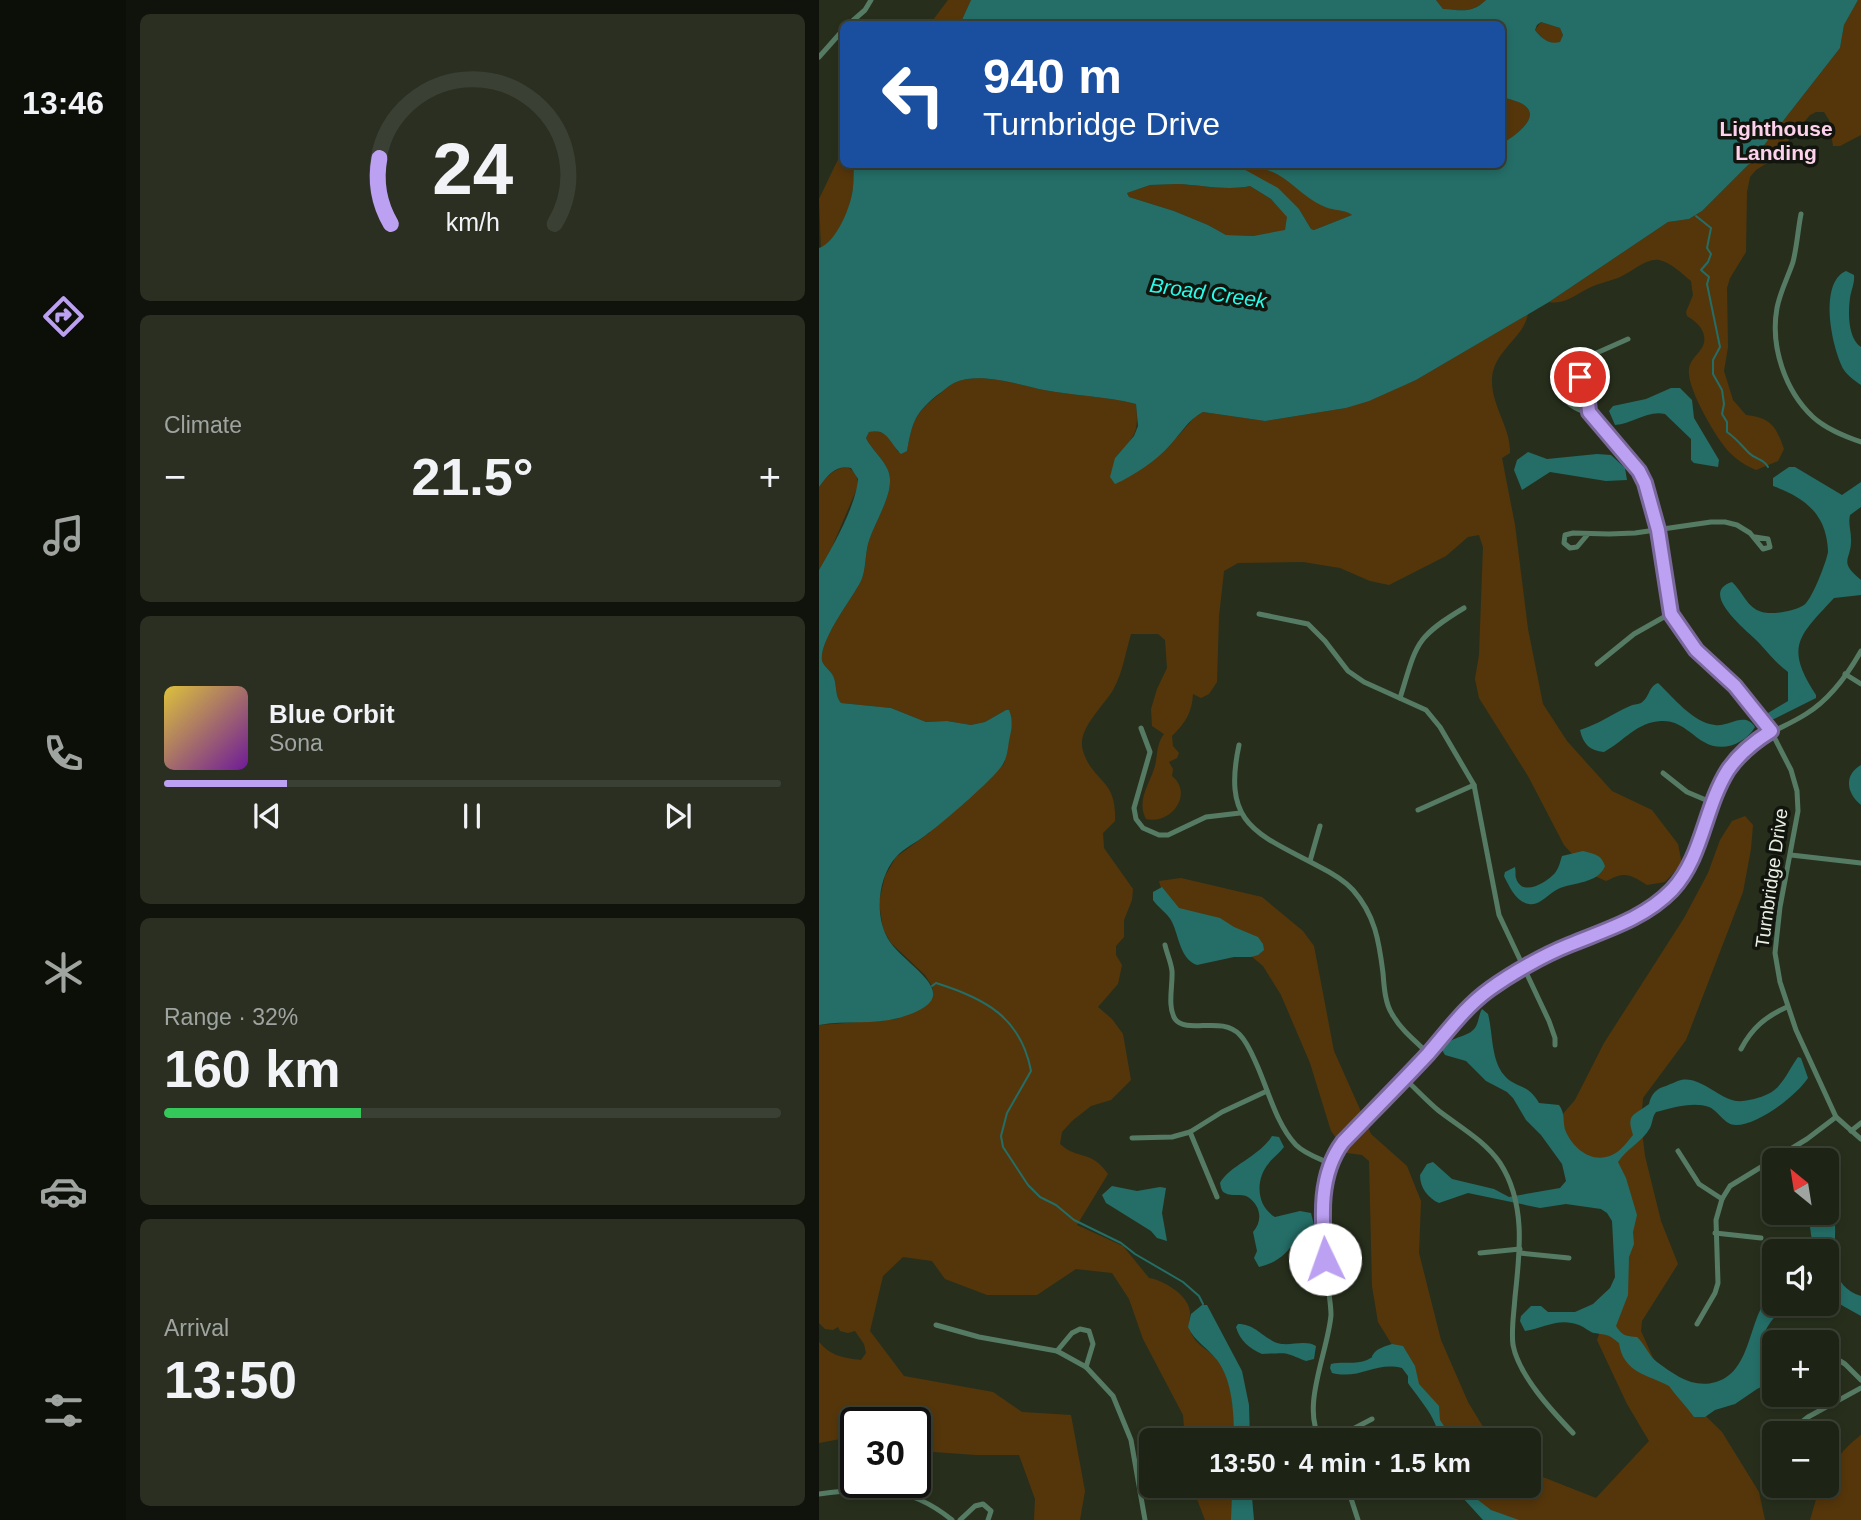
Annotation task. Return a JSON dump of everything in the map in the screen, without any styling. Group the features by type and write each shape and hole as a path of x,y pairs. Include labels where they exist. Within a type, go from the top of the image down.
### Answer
{"street":[{"path":"852,21 865,10 871,0"},
{"path":"819,57 840,33"},
{"path":"1801,214 1793,259 1778,307 1775,332 1777,351 1791,387 1814,418 1832,430 1861,442"},
{"path":"1576,375 1578,365 1583,359 1628,339"},
{"name":"Turnbridge Drive","path":"1589,412 1576,408 1560,394 1559,389 1564,379 1576,375 1580,377 1585,384 1589,412 1639,471 1651,498 1671,614 1696,650 1735,686 1771,731 1791,770 1797,791 1798,811 1780,907 1775,953 1787,1007 1836,1117 1861,1139"},
{"path":"1588,534 1658,530 1725,522 1737,525 1755,537"},
{"path":"1400,698 1417,644 1430,629 1464,608"},
{"path":"1259,614 1308,624 1348,671 1364,682 1426,710 1446,736 1474,785 1499,915 1549,1021 1555,1045"},
{"path":"1597,664 1634,634 1671,614"},
{"path":"1316,1428 1312,1409 1324,1360 1331,1312 1324,1198 1329,1163 1343,1142 1428,1053 1468,1006 1491,988 1566,946 1626,922 1662,900 1689,867 1713,803 1730,768 1758,739 1817,707 1846,674 1861,651"},
{"path":"1855,662 1861,666"},
{"path":"1846,674 1861,684"},
{"path":"1141,728 1150,752 1135,808 1136,819 1143,828 1159,835 1168,835 1206,817 1240,813"},
{"path":"1239,745 1233,784 1240,813 1256,830 1279,846 1332,873 1351,887 1367,908 1378,933 1390,1012 1402,1029 1428,1053"},
{"path":"1663,773 1687,792 1713,803"},
{"path":"1418,810 1474,785"},
{"path":"1310,861 1320,826"},
{"path":"1791,855 1861,863"},
{"path":"1164,945 1171,968 1172,1012 1176,1019 1183,1025 1217,1024 1236,1031 1248,1046 1284,1127 1295,1144 1303,1151 1329,1163"},
{"path":"1741,1049 1754,1028 1787,1007"},
{"path":"1404,1079 1437,1109 1490,1149 1501,1164 1516,1197 1520,1251 1513,1346 1526,1374 1551,1410 1573,1433"},
{"path":"1132,1138 1172,1137 1190,1132 1245,1099 1268,1091"},
{"path":"1697,1324 1718,1283 1716,1220 1722,1199 1730,1186 1787,1152 1836,1117"},
{"path":"1851,1132 1861,1123"},
{"path":"1190,1132 1217,1197"},
{"path":"1678,1151 1699,1184 1722,1199"},
{"path":"1715,1233 1761,1238"},
{"path":"1480,1253 1520,1251 1570,1258"},
{"path":"936,1325 979,1337 1057,1351 1086,1367 1113,1396 1131,1440 1145,1520"},
{"path":"1057,1351 1072,1334 1080,1329 1089,1331 1093,1344 1086,1367"},
{"path":"1839,1360 1861,1380"},
{"path":"1802,1421 1861,1388"},
{"path":"1355,1428 1372,1419"},
{"path":"819,1494 886,1489 921,1499 952,1520"},
{"path":"1351,1498 1358,1520"},
{"path":"960,1520 979,1505 986,1506 990,1517"}],"shaded area":[{"path":"948,0 971,0 961,21 932,21"},
{"path":"1436,0 1486,0 1470,9 1461,10 1443,9"},
{"path":"1858,0 1861,0 1861,135 1840,146 1833,146 1829,120 1824,112 1816,112 1810,115 1773,159 1750,177 1747,192 1746,252 1727,288 1728,347 1724,371 1733,400 1746,415 1761,418 1771,424 1784,449 1778,461 1756,470 1738,460 1723,445 1692,388 1690,364 1703,346 1704,336 1700,327 1687,316 1693,295 1691,281 1680,272 1668,263 1654,260 1565,300 1549,302 1668,222 1689,219 1702,211 1751,162 1840,48 1844,25"},
{"path":"1541,22 1560,28 1563,35 1560,43 1549,42 1537,33 1535,30"},
{"path":"1505,98 1524,105 1529,110 1528,121 1505,142"},
{"path":"840,155 840,168 854,168 852,196 839,230 821,249 819,199"},
{"path":"1239,168 1263,168 1277,173 1325,207 1352,215 1314,230 1299,209"},
{"path":"1177,184 1223,188 1250,186 1271,199 1288,217 1285,231 1253,236 1226,235 1174,211 1129,197 1127,193 1150,185"},
{"path":"1528,314 1520,331 1497,361 1492,379 1509,443 1510,453 1502,458 1515,525 1528,629 1543,704 1567,741 1612,791 1652,810 1678,844 1682,864 1665,882 1647,885 1632,876 1623,875 1606,881 1590,874 1564,845 1528,776 1479,698 1475,679 1479,655 1483,547 1479,535 1468,537 1446,556 1389,585 1370,581 1340,568 1303,562 1238,563 1224,571 1219,616 1217,682 1209,694 1201,698 1193,694 1187,717 1172,736 1173,746 1179,753 1177,758 1169,762 1173,769 1172,776 1181,791 1177,806 1171,813 1155,820 1146,819 1142,805 1155,766 1158,746 1164,734 1152,726 1151,709 1167,668 1165,640 1158,634 1131,634 1116,683 1083,735 1083,751 1087,761 1108,788 1115,807 1115,821 1103,833 1104,848 1133,889 1132,900 1124,920 1124,937 1116,946 1116,955 1122,965 1118,984 1098,1007 1112,1019 1123,1034 1131,1080 1111,1100 1091,1106 1072,1121 1062,1132 1060,1144 1096,1161 1108,1174 1077,1225 1123,1246 1149,1278 1168,1286 1186,1301 1192,1335 1215,1357 1226,1375 1233,1408 1234,1428 1184,1428 1183,1415 1143,1339 1129,1299 1112,1273 1076,1269 1037,1295 987,1295 945,1279 932,1261 903,1257 883,1276 870,1331 904,1376 993,1392 1022,1412 1071,1415 1085,1491 1080,1520 1034,1520 1035,1499 1019,1455 931,1452 931,1407 840,1407 840,1439 819,1443 819,1342 843,1357 861,1360 866,1353 864,1344 855,1331 848,1333 840,1331 838,1327 833,1330 825,1329 819,1323 819,1025 897,1019 925,1006 933,992 932,986 925,975 891,943 883,929 879,902 885,876 896,857 929,833 1004,764 1012,722 1006,710 985,722 971,725 947,721 926,722 891,708 841,703 839,700 833,676 822,661 822,652 831,631 861,581 868,544 890,487 887,468 866,438 869,432 873,430 888,435 898,452 907,451 915,420 929,402 954,383 975,378 987,379 1136,404 1136,429 1115,458 1168,447 1195,417 1203,412 1265,421 1346,408 1416,380"},
{"path":"846,467 855,474 858,486 832,547 819,570 819,487 830,474"},
{"path":"1745,816 1753,825 1743,892 1686,1040 1643,1098 1641,1123 1645,1156 1661,1221 1678,1264 1642,1321 1641,1331 1658,1369 1722,1432 1759,1492 1765,1520 1495,1520 1473,1498 1541,1498 1541,1476 1596,1498 1649,1441 1627,1404 1597,1340 1623,1271 1621,1232 1555,1123 1575,1100 1604,1043 1684,918 1708,873 1720,840 1732,821"},
{"path":"1181,878 1262,897 1303,931 1314,946 1334,1051 1371,1134 1407,1166 1421,1201 1419,1253 1441,1340 1468,1402 1484,1428 1439,1428 1431,1408 1378,1322 1372,1286 1369,1161 1362,1155 1347,1153 1331,1131 1310,1063 1281,995 1263,966 1238,945 1165,903 1159,881"},
{"path":"1861,1435 1861,1520 1810,1520 1816,1498 1839,1498 1839,1458"},
{"path":"1197,1498 1232,1498 1231,1520 1205,1520"}],"water":[{"name":"Broad Creek","path":"971,0 1436,0 1443,9 1461,10 1476,7 1486,0 1858,0 1844,25 1840,48 1751,162 1702,211 1689,219 1668,222 1549,302 1416,380 1369,401 1346,408 1265,421 1203,412 1189,422 1152,462 1115,484 1110,477 1115,458 1134,436 1138,426 1136,404 1124,401 975,378 954,383 923,408 913,426 907,451 901,454 885,435 869,432 866,438 887,468 890,487 868,544 861,581 831,631 822,652 822,661 833,676 839,700 841,703 891,708 926,722 947,721 971,725 985,722 1009,710 1012,726 1006,756 1000,768 933,830 899,854 885,876 880,911 885,933 890,942 929,983 933,992 931,1001 920,1010 899,1018 819,1025 819,570 848,513 858,479 851,468 836,469 819,487 819,248 831,239 846,213 852,195 854,168 1242,168 1278,188 1299,209 1314,230 1352,215 1313,201 1287,180 1259,168 1505,168 1505,142 1523,127 1530,116 1529,110 1516,101 1505,98 1505,21 961,21","holes":["1541,22 1560,28 1563,35 1560,42 1556,43 1549,42 1535,30","1150,185 1232,188 1250,186 1271,199 1287,217 1285,230 1253,236 1226,235 1174,211 1129,197 1127,193"]},
{"path":"1846,271 1854,275 1849,318 1851,331 1861,347 1861,385 1844,370 1832,333 1832,289 1837,278"},
{"path":"1671,388 1680,388 1692,400 1694,418 1719,460 1718,467 1694,463 1691,460 1691,439 1665,414 1652,414 1615,425 1609,411 1613,406 1646,399"},
{"path":"1528,452 1547,459 1611,455 1625,468 1627,480 1606,481 1550,472 1522,490 1514,470 1517,460"},
{"path":"1789,467 1795,467 1842,495 1861,482 1861,507 1850,515 1851,546 1847,560 1849,568 1861,580 1861,595 1834,598 1804,632 1798,653 1800,665 1816,698 1770,719 1768,713 1788,701 1788,672 1729,613 1720,595 1723,587 1732,582 1753,607 1772,613 1800,607 1811,596 1827,556 1827,540 1822,523 1806,503 1773,486 1773,478"},
{"path":"1658,683 1683,708 1707,723 1721,725 1746,720 1755,727 1739,742 1725,747 1704,742 1668,721 1652,722 1638,728 1604,752 1585,743 1580,730 1631,705 1641,703"},
{"path":"1861,765 1861,805 1850,790 1849,779"},
{"path":"1583,851 1601,859 1605,866 1602,872 1591,879 1558,889 1537,903 1529,904 1520,900 1504,876 1505,872 1515,867 1519,884 1529,888 1555,873 1562,856"},
{"path":"1162,887 1179,908 1220,918 1258,937 1264,950 1251,957 1234,957 1197,965 1191,962 1183,952 1170,919 1153,900 1153,892"},
{"path":"1482,1009 1488,1014 1497,1062 1504,1075 1530,1092 1539,1103 1559,1105 1569,1138 1579,1149 1597,1158 1612,1155 1624,1146 1633,1135 1630,1123 1632,1116 1649,1104 1653,1094 1660,1088 1679,1080 1688,1080 1702,1084 1729,1099 1752,1099 1773,1091 1798,1057 1801,1058 1808,1078 1786,1101 1765,1115 1736,1125 1728,1123 1713,1109 1703,1105 1682,1106 1656,1112 1647,1133 1618,1162 1626,1178 1637,1215 1633,1232 1634,1244 1629,1257 1628,1295 1616,1326 1625,1335 1637,1337 1654,1359 1678,1376 1692,1382 1708,1384 1728,1376 1737,1366 1762,1306 1762,1316 1776,1316 1766,1330 1762,1330 1762,1387 1735,1404 1715,1410 1705,1417 1694,1417 1669,1386 1631,1367 1621,1353 1619,1343 1610,1336 1565,1322 1525,1331 1520,1321 1521,1316 1531,1306 1541,1306 1548,1312 1575,1312 1593,1304 1610,1288 1615,1277 1612,1221 1601,1209 1566,1204 1540,1208 1468,1193 1439,1203 1425,1192 1420,1175 1427,1164 1433,1162 1452,1179 1494,1189 1509,1197 1560,1188 1566,1181 1562,1164 1541,1135 1526,1120 1513,1098 1486,1081 1466,1061 1445,1055 1442,1050 1451,1040 1468,1034 1477,1024"},
{"path":"1272,1136 1279,1137 1284,1147 1264,1169 1261,1177 1260,1192 1264,1206 1275,1217 1300,1211 1311,1213 1315,1229 1309,1235 1296,1238 1289,1249 1276,1260 1259,1267 1254,1258 1257,1251 1253,1232 1258,1223 1258,1209 1248,1197 1224,1192 1220,1183 1230,1171 1260,1149"},
{"path":"1112,1186 1137,1191 1166,1188 1162,1213 1167,1241 1157,1238 1151,1231 1106,1203 1102,1195"},
{"path":"1810,1225 1835,1225 1835,1239 1812,1239"},
{"path":"1839,1278 1847,1289 1861,1296 1861,1316 1839,1304"},
{"path":"1202,1305 1207,1305 1242,1371 1249,1405 1250,1428 1234,1428 1233,1409 1226,1378 1217,1360 1188,1327 1191,1314"},
{"path":"1238,1324 1254,1328 1277,1343 1307,1343 1316,1346 1314,1359 1306,1361 1285,1353 1262,1354 1243,1340 1236,1327"},
{"path":"1392,1344 1403,1346 1415,1366 1419,1384 1439,1406 1440,1420 1445,1428 1437,1428 1433,1418 1408,1383 1408,1376 1402,1368 1384,1367 1342,1375 1332,1373 1331,1364 1363,1361 1372,1357 1379,1349"},
{"path":"1232,1498 1252,1498 1254,1520 1231,1520"},
{"path":"1463,1498 1476,1498 1491,1510 1519,1520 1483,1520"}],"waterway":[{"path":"1696,216 1711,228 1707,248 1711,254 1701,270 1709,277 1707,284 1720,347 1713,360 1713,374 1722,390 1722,414 1727,422 1727,432 1768,467"},
{"path":"932,986 936,983 985,1003 998,1012 1019,1037 1031,1071 1007,1113 1001,1136 1003,1147 1028,1185 1040,1197 1056,1205 1074,1220 1121,1243 1183,1282 1199,1296 1203,1304"}],"district":[{"name":"Lighthouse Landing","path":"1776,141"}],"route":[{"path":"1325,1259 1325,1181 1329,1163 1343,1142 1428,1053 1468,1006 1491,988 1566,946 1626,922 1662,900 1689,867 1720,786 1730,768 1758,739 1771,731 1735,686 1696,650 1671,614 1651,498 1639,471 1589,412 1585,384 1580,377"}]}
